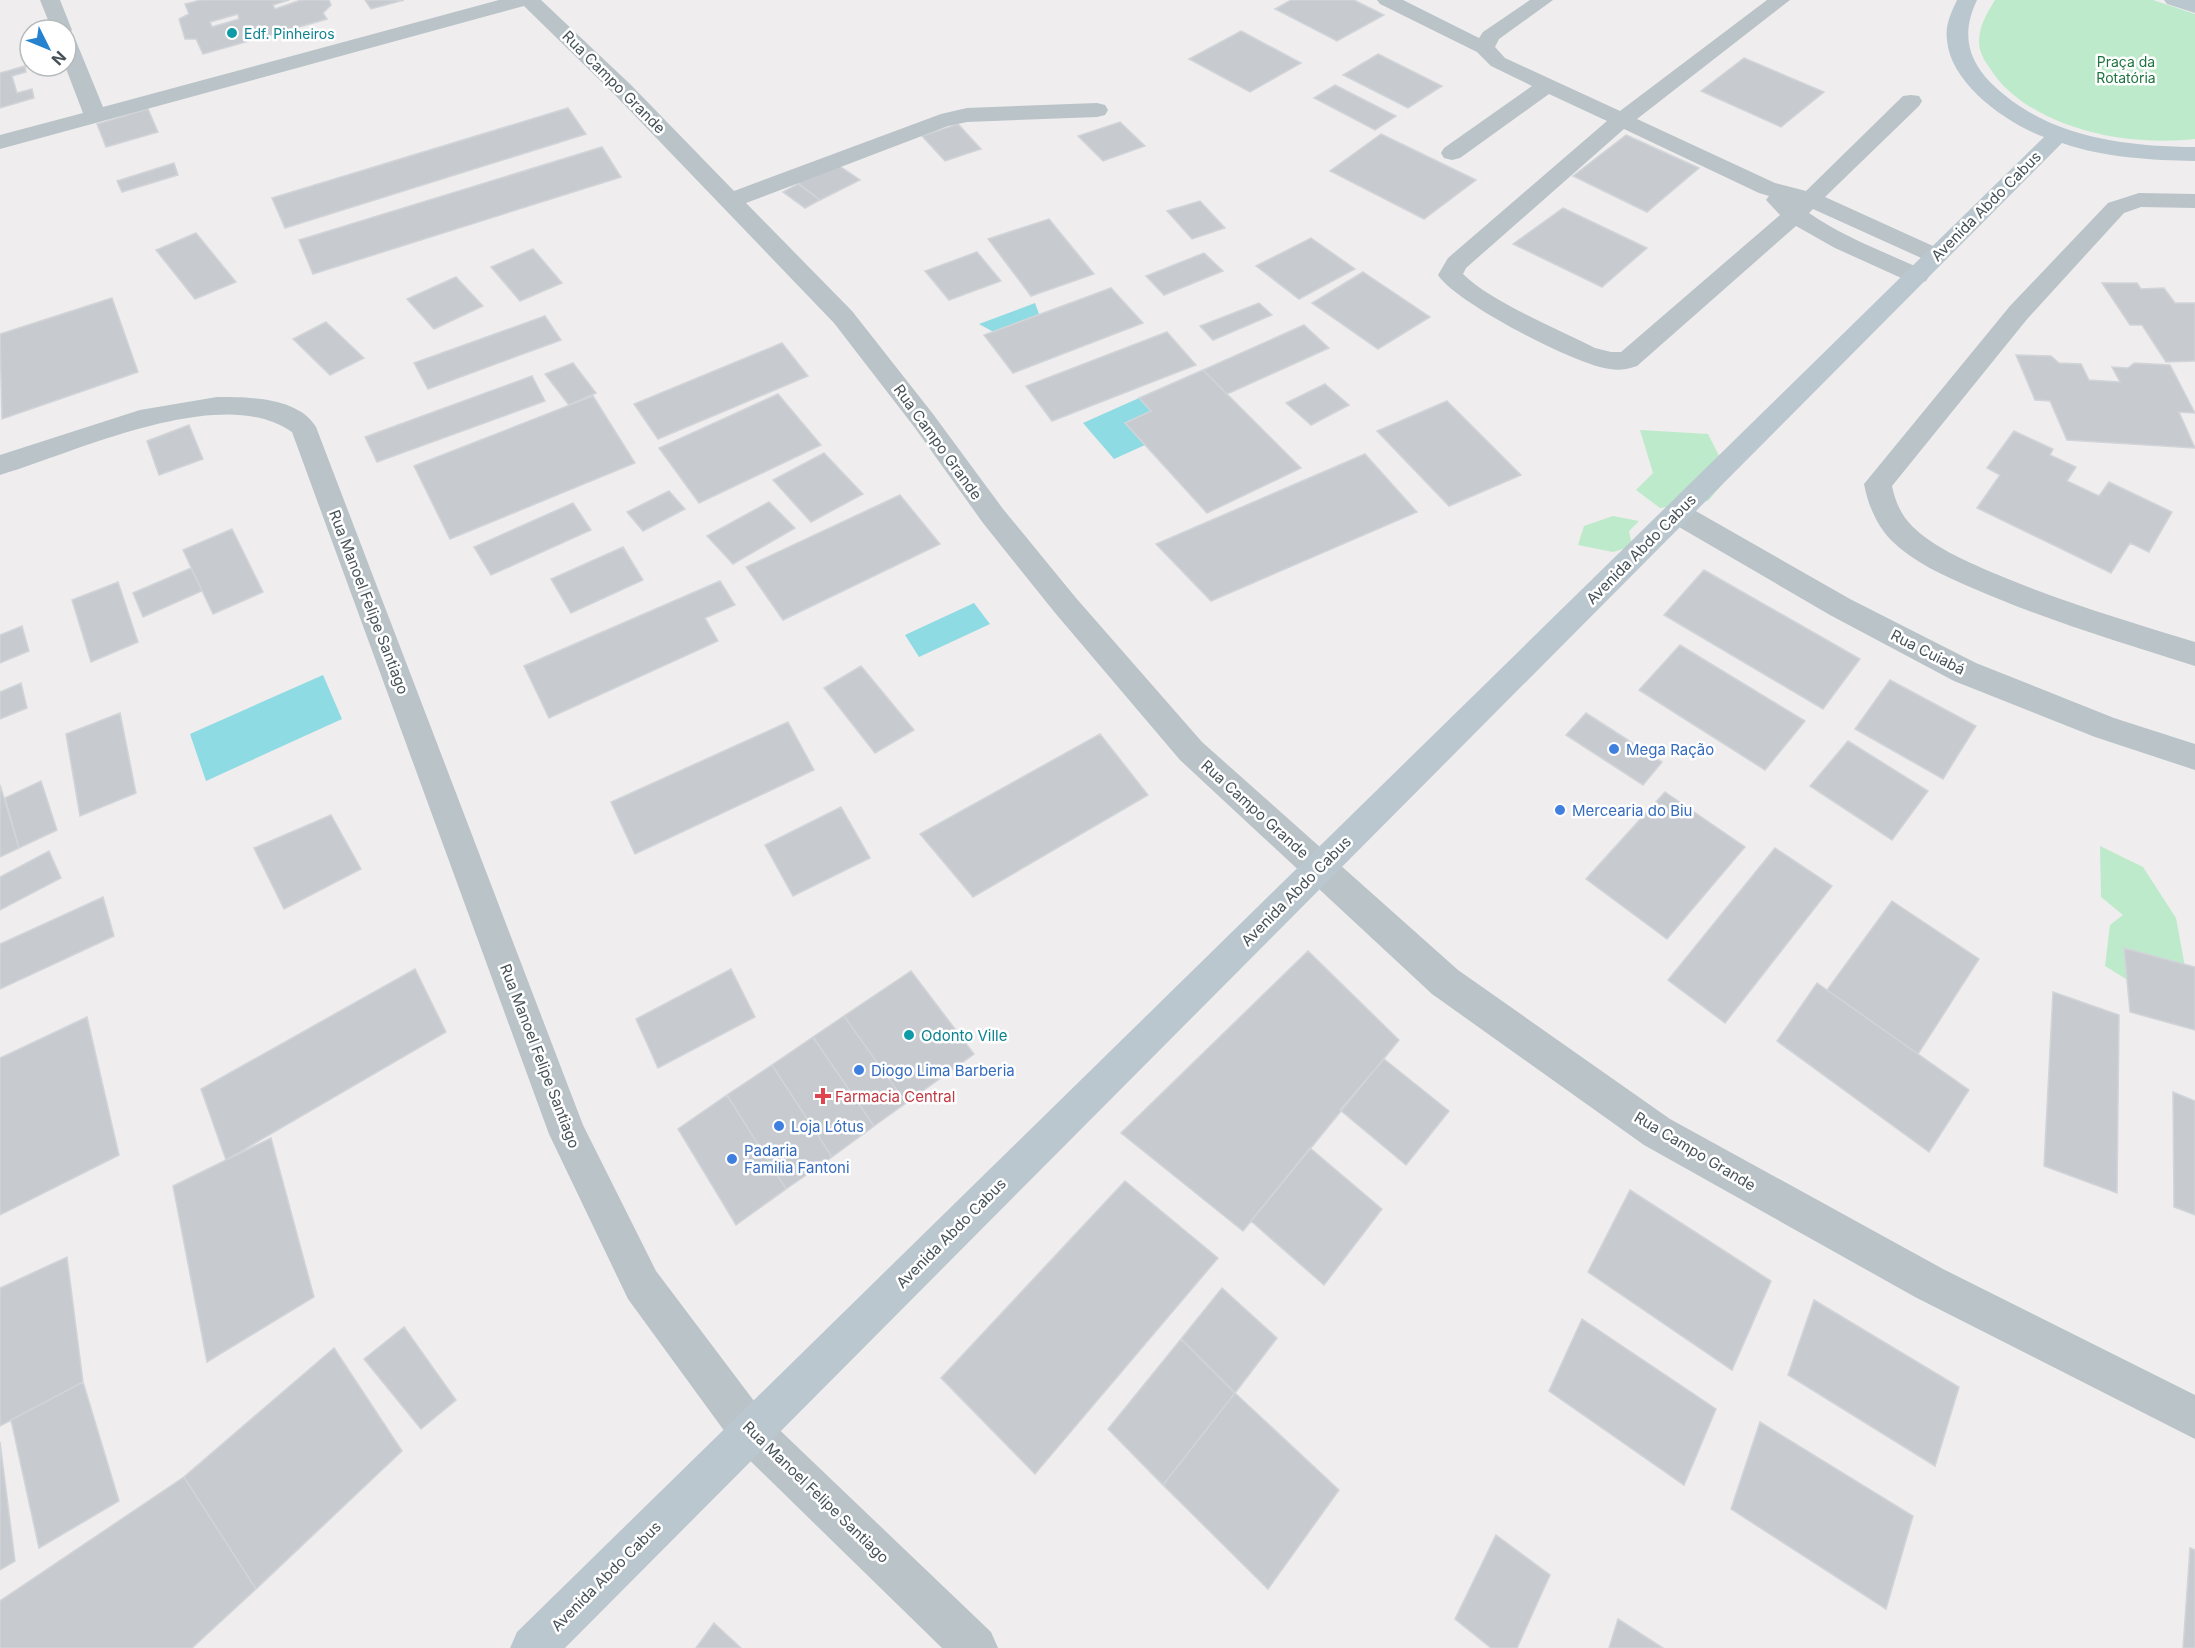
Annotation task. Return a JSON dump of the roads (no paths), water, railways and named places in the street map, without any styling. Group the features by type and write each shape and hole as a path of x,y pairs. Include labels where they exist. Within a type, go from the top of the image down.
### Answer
{"main road":[{"name":"Avenida Abdo Cabus","path":"1967,0 1956,28 1958,50 1966,68 1984,90 2011,112 2059,134 2111,149 2159,155 2195,154"},
{"path":"2174,0 2195,7"},
{"name":"Avenida Abdo Cabus","path":"533,1648 2059,134"}],"street":[{"path":"50,0 57,18"},
{"path":"0,142 522,0"},
{"name":"Rua Campo Grande","path":"530,0 732,200 843,317 924,421 993,516 1066,606 1191,751 1445,982 1657,1132 1929,1283 2195,1418"},
{"path":"1387,0 1484,48 1498,62 1621,122 1767,188 1810,199 1927,266"},
{"path":"1484,48 1490,36 1543,0"},
{"path":"1780,0 1621,122 1457,262 1450,275 1463,288 1497,308 1587,355 1611,361 1628,360 1793,216 1911,101"},
{"path":"78,72 95,116"},
{"path":"1452,153 1546,86"},
{"path":"732,200 941,121 967,115 1097,110"},
{"path":"1767,188 1793,216 1927,266"},
{"path":"2195,201 2139,200 2116,207 2019,312 1878,484 1880,499 1890,520 1907,538 1940,561 2061,612 2195,654"},
{"name":"Rua Manoel Felipe Santiago","path":"0,465 139,420 207,405 256,407 280,413 303,427 568,1134 642,1285 751,1432 975,1648"},
{"name":"Rua Cuiabá","path":"1677,513 1840,607 1965,672 2106,728 2195,757"}],"water":[{"path":"1035,303 1043,325 999,335 979,324"},
{"path":"1139,398 1151,411 1125,423 1145,445 1114,459 1083,423"},
{"path":"974,603 990,624 919,657 905,635"},
{"path":"323,675 342,719 206,781 190,734"}],"place":[{"name":"Edf. Pinheiros","path":"232,33"},
{"name":"Mega Ração","path":"1614,749"},
{"name":"Mercearia do Biu","path":"1560,810"},
{"name":"Odonto Ville","path":"909,1035"},
{"name":"Diogo Lima Barberia","path":"859,1070"},
{"name":"Farmacia Central","path":"823,1096"},
{"name":"Loja Lótus","path":"779,1126"},
{"name":"Padaria Familia Fantoni","path":"732,1159"}],"park label":[{"name":"Praça da Rotatória","path":"2126,70"}]}
